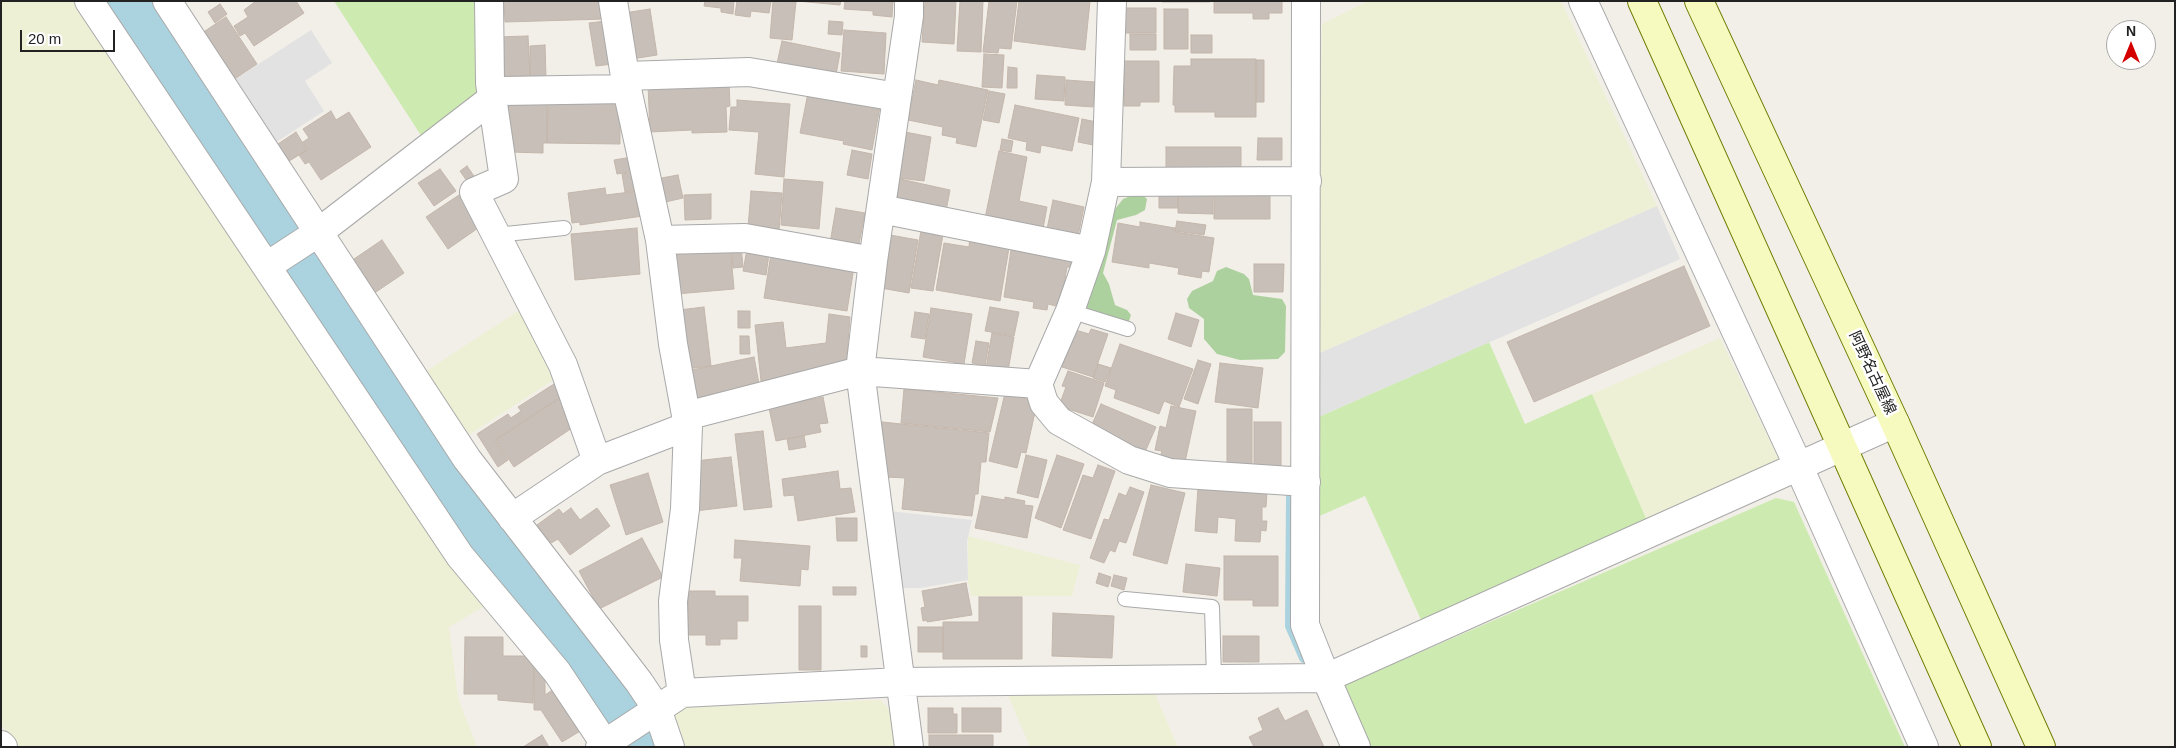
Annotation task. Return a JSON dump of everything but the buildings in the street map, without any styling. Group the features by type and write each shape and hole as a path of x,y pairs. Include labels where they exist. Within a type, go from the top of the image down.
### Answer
{"main road":[{"path":"1642,1 1977,747"},
{"name":"阿野名古屋線","path":"1699,1 1895,423 2041,747"}],"street":[{"path":"89,1 269,264 460,556 557,672 605,744 682,693 900,682 1326,678 1895,423"},
{"path":"167,1 313,236 467,459 639,682 670,747"},
{"path":"489,1 490,83 504,179 474,192 563,365 597,461"},
{"path":"613,1 626,83 660,240 673,344 687,420 685,509 673,601 674,640 682,693"},
{"path":"909,1 909,16 873,261 860,371 909,747"},
{"path":"1112,1 1106,182 1091,251 1070,311 1038,384 1044,403 1059,421 1129,460 1170,473 1306,482"},
{"path":"1306,1 1305,625 1356,747"},
{"path":"1583,1 1798,465 1924,747"},
{"path":"269,264 313,236 502,91 626,83 749,72 897,97"},
{"path":"1106,182 1307,181"},
{"path":"881,209 1091,251"},
{"path":"660,240 745,238 873,261"},
{"path":"512,518 597,461 687,420 860,371 1038,384"}],"lane":[{"path":"496,235 564,228"},
{"path":"1070,311 1128,329"},
{"path":"1125,599 1212,607 1214,679"}],"green space":[{"path":"1,1 82,1 490,603 449,627 458,698 477,747 16,747 1,724"},
{"path":"334,1 482,1 484,87 422,137"},
{"path":"1368,1 1561,1 1657,206 1315,355 1322,24"},
{"path":"1140,192 1147,199 1145,210 1136,215 1117,220 1103,273 1109,284 1115,305 1127,310 1131,315 1129,321 1121,321 1085,308 1111,214 1123,199"},
{"path":"1226,267 1244,274 1249,279 1253,295 1282,299 1286,306 1285,352 1278,359 1240,360 1217,354 1204,339 1204,319 1189,308 1187,299 1192,291 1213,281 1217,271"},
{"path":"527,305 558,377 464,438 422,374"},
{"path":"1720,338 1779,460 1648,523 1592,394"},
{"path":"1489,342 1525,424 1592,394 1648,523 1423,624 1365,496 1315,518 1316,418"},
{"path":"1776,498 1794,502 1905,747 1367,747 1340,687"},
{"path":"968,536 1080,565 1072,596 971,596 968,580"},
{"path":"1155,694 1178,747 1030,747 1008,695"},
{"path":"881,700 894,716 898,747 677,747 667,722 677,708"}],"shaded area":[{"path":"311,30 332,63 305,81 324,111 272,145 231,82"},
{"path":"1657,206 1680,259 1316,418 1315,355"},
{"path":"889,511 972,520 967,541 968,580 920,588 900,588"}],"waterway":[{"path":"136,1 278,228 431,462 613,691 641,747"},
{"path":"1291,497 1290,626 1304,658"}]}
